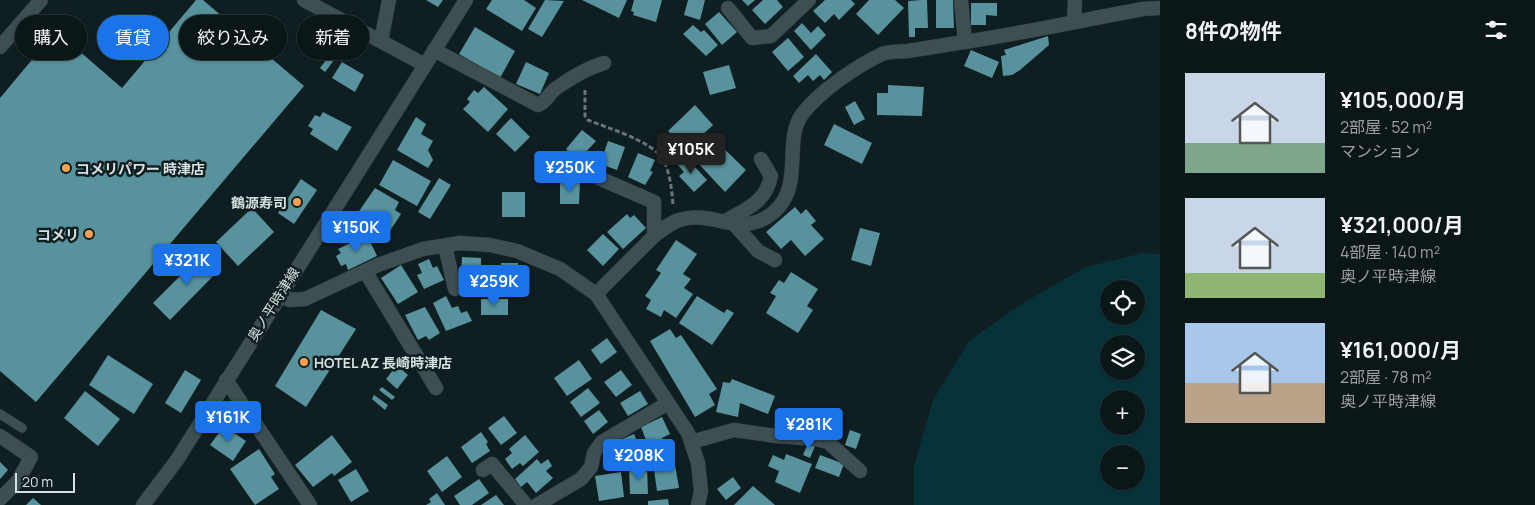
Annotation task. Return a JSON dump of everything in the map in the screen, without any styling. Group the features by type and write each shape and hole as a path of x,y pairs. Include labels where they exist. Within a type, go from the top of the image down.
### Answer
{"street":[{"path":"0,47 41,0"},
{"path":"304,0 425,64"},
{"path":"381,41 389,0"},
{"name":"奥ノ平時津線","path":"143,505 176,460 278,295 466,0"},
{"path":"728,8 752,38 772,36 809,0"},
{"path":"961,0 964,42"},
{"path":"1074,22 1075,0"},
{"path":"596,294 654,236 674,223 683,219 701,218 745,225 764,219 774,211 787,196 793,172 796,130 802,115 836,83 883,54 964,42 1143,9 1160,8"},
{"path":"434,50 538,105 544,103 556,87 604,63"},
{"path":"729,223 764,197 772,176 761,159"},
{"path":"585,172 654,202 654,236"},
{"path":"729,223 758,251 775,260"},
{"path":"278,295 290,300 305,299 365,271 423,249 460,243 490,245 517,251 560,269 596,294 688,433 698,463 701,491 698,505"},
{"path":"445,246 455,289"},
{"path":"365,271 436,388"},
{"path":"226,380 310,505"},
{"path":"537,505 581,479 591,467 594,453 602,442 668,403"},
{"path":"691,442 734,430 776,436 816,438 828,442 860,471"},
{"path":"0,436 31,457 18,481 0,499"},
{"path":"483,470 492,464 526,505"}],"lane":[{"path":"0,414 22,428"}],"path":[{"path":"604,63 585,88 585,116 588,120 639,141 658,153 663,160 669,180 674,223"}],"shaded area":[{"path":"1143,253 1160,254 1160,505 914,505 914,466 933,400 969,341 1023,303 1086,267"}],"building":[{"name":"コメリ","path":"196,0 203,0 221,15 183,15"},
{"path":"426,0 443,0 438,7"},
{"path":"492,0 524,0 536,8 522,31 486,9"},
{"path":"545,0 564,1 542,37 528,29"},
{"path":"582,0 627,0 619,18"},
{"path":"634,0 662,0 656,22 633,15 634,12 631,11"},
{"path":"688,0 705,0 700,20 684,15"},
{"path":"742,0 755,0 748,6"},
{"path":"763,0 777,0 783,7 765,24 752,10"},
{"path":"825,0 851,0 855,4 839,20 834,14 825,23 813,11"},
{"path":"869,0 895,0 904,8 878,35 856,14"},
{"path":"927,0 928,28 915,28 915,37 909,37 908,1"},
{"path":"936,0 953,0 954,28 936,28"},
{"path":"971,3 997,3 997,16 986,15 986,25 971,25"},
{"path":"719,12 737,32 722,45 705,24"},
{"name":"コメリ","path":"179,20 179,60 273,60 304,86 36,402 0,371 0,98 32,60 87,60 87,58 122,88 146,60 169,60 169,32"},
{"path":"802,23 811,33 818,26 826,35 811,50 794,31"},
{"path":"693,25 701,32 704,30 718,45 706,56 683,34"},
{"path":"475,27 515,51 500,78 459,54"},
{"path":"1048,36 1049,45 1020,70 1012,75 1003,76 1001,56 1006,55 1004,50"},
{"path":"788,38 804,57 788,71 772,52"},
{"path":"971,50 999,62 992,78 964,66"},
{"path":"816,54 832,72 824,80 820,75 813,81 808,75 799,83 793,76"},
{"path":"326,60 334,60 325,72 320,68"},
{"path":"342,62 364,75 355,92 332,78"},
{"path":"526,62 549,73 540,94 516,84"},
{"path":"729,65 736,88 710,95 703,72"},
{"path":"888,85 924,87 922,116 877,115 877,93 888,93"},
{"path":"484,87 508,109 488,132 463,109 470,102 467,99 474,90 478,93"},
{"path":"855,101 865,119 854,125 845,107"},
{"path":"695,105 713,125 687,149 668,131"},
{"path":"323,112 352,127 337,151 310,134 313,129 308,126 315,115 320,117"},
{"path":"416,117 426,124 421,134 433,141 428,150 433,160 428,168 397,150"},
{"path":"511,118 530,137 515,152 496,134"},
{"path":"834,124 872,143 862,164 824,145"},
{"path":"582,130 596,141 573,166 565,160 570,153 566,149"},
{"path":"715,140 746,170 725,192 696,161"},
{"path":"608,141 625,147 617,170 600,164"},
{"path":"638,153 655,160 650,171 653,172 645,185 628,177"},
{"path":"685,156 707,180 694,192 679,176 684,172 677,164"},
{"path":"393,160 431,181 417,206 379,185"},
{"path":"439,178 451,185 430,219 418,212"},
{"name":"鶴源寿司","path":"301,179 317,190 294,224 278,213"},
{"path":"560,182 580,182 579,204 560,204"},
{"path":"375,188 399,202 395,210 401,214 386,237 355,217"},
{"path":"502,192 525,192 525,217 502,217"},
{"path":"795,207 801,214 806,209 816,221 811,225 824,239 805,256 791,240 781,249 766,232"},
{"path":"252,208 274,232 238,266 216,242"},
{"path":"627,214 630,218 634,215 646,228 623,249 607,232"},
{"path":"346,222 352,225 346,234 341,231"},
{"path":"860,228 880,233 871,266 851,260"},
{"path":"603,234 619,249 603,266 587,250"},
{"path":"367,235 377,256 348,270 346,264 341,266 336,256 341,253 338,249"},
{"path":"676,240 697,254 683,274 691,279 684,288 693,294 676,318 664,310 661,317 646,309 651,300 645,296 661,273 656,270"},
{"path":"204,252 221,268 170,320 153,303"},
{"path":"462,257 481,258 481,279 461,278"},
{"path":"429,259 433,268 437,266 444,280 424,289 417,275 422,273 418,264"},
{"path":"501,263 518,263 517,294 500,293 500,290 491,290 490,271 501,271"},
{"path":"401,265 418,292 398,304 381,278"},
{"path":"791,272 818,289 807,306 813,310 798,333 766,313 776,296 770,293 779,280 784,283"},
{"path":"446,296 452,308 458,306 461,313 467,311 472,321 446,331 433,303"},
{"path":"697,296 724,313 727,309 734,313 712,345 679,323"},
{"path":"481,299 508,299 508,315 481,315"},
{"path":"425,307 440,333 429,340 426,336 418,340 405,315"},
{"path":"321,310 356,329 306,407 275,386"},
{"path":"670,329 676,338 681,335 717,389 709,394 715,405 695,417 650,341"},
{"path":"607,338 617,352 601,364 591,350"},
{"path":"108,355 153,384 134,414 89,385"},
{"path":"579,360 592,379 567,396 554,378"},
{"path":"397,365 408,375 397,389 386,379"},
{"path":"185,370 201,380 181,413 165,403"},
{"path":"621,370 632,385 616,397 604,382"},
{"path":"732,379 775,396 768,414 740,403 738,417 716,412 723,382 730,383"},
{"path":"382,387 395,397 392,400 379,390"},
{"path":"588,388 600,403 581,417 570,402"},
{"path":"85,391 120,419 98,446 64,418"},
{"path":"640,391 648,404 628,416 620,403"},
{"path":"374,395 388,405 385,410 372,399"},
{"path":"599,410 608,422 593,434 584,421"},
{"path":"504,416 517,433 501,445 488,428"},
{"path":"662,417 670,434 662,438 667,451 652,456 641,427"},
{"path":"224,426 246,441 233,461 210,445"},
{"path":"850,430 861,434 856,449 845,445"},
{"path":"481,432 488,442 486,444 490,451 472,463 461,447"},
{"path":"634,434 644,457 627,464 618,441"},
{"path":"332,435 352,462 334,476 332,473 313,487 295,465"},
{"path":"525,435 539,452 523,466 520,463 512,469 505,459 512,453 509,449"},
{"path":"808,443 815,446 810,458 803,455"},
{"path":"259,449 275,474 271,477 279,489 255,505 230,469"},
{"path":"786,454 812,464 800,493 775,482 779,471 768,466 773,455 784,460"},
{"path":"820,455 844,464 839,477 815,468"},
{"path":"447,456 462,477 442,492 427,471"},
{"path":"537,459 541,464 548,459 552,466 546,471 553,478 536,493 527,482 521,487 515,479"},
{"path":"674,459 679,488 657,491 653,462"},
{"path":"0,462 8,470 0,479"},
{"path":"647,467 648,494 630,494 629,468"},
{"path":"356,469 369,491 351,502 338,480"},
{"path":"621,472 624,497 599,501 595,476"},
{"path":"733,477 741,488 726,500 717,489"},
{"path":"479,479 489,493 472,505 460,505 454,496"},
{"path":"753,486 775,505 734,505"},
{"path":"437,493 445,505 426,505 431,502 429,499"},
{"path":"496,495 504,505 481,505"},
{"path":"33,498 41,505 26,505"},
{"path":"668,499 669,505 648,505 648,501"}],"place":[{"name":"コメリパワー 時津店","path":"66,168"},
{"name":"鶴源寿司","path":"297,202"},
{"name":"コメリ","path":"89,234"},
{"name":"HOTEL AZ 長崎時津店","path":"304,362"}]}
